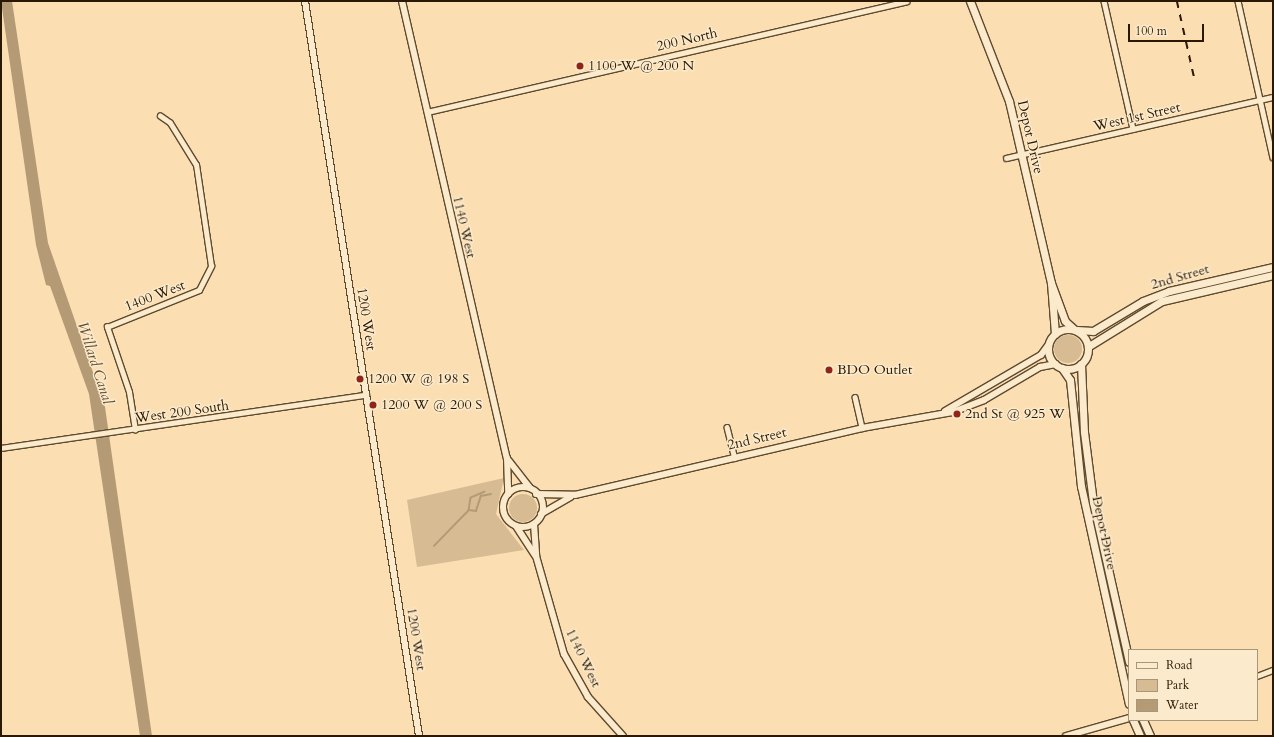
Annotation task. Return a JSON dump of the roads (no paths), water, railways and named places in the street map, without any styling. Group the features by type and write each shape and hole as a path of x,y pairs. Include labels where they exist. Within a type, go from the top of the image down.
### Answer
{"main road":[{"name":"Depot Drive","path":"970,1 1005,87 1051,283 1065,321 1075,330"},
{"name":"2nd Street","path":"1075,330 1093,331 1143,301 1169,291 1273,267"},
{"name":"2nd Street","path":"1088,346 1162,301 1273,276"},
{"name":"Depot Drive","path":"1051,283 1055,334"},
{"path":"1063,329 1075,330 1088,346 1081,364 1059,366 1050,358 1049,344 1055,334 1063,329"},
{"name":"Depot Drive","path":"1081,364 1084,432 1093,502 1128,658"},
{"name":"Depot Drive","path":"1059,366 1070,380 1082,492 1128,699"},
{"path":"1133,721 1140,736"},
{"path":"1143,721 1150,736"}],"street":[{"name":"1200 West","path":"306,1 419,736"},
{"name":"1140 West","path":"402,1 507,458 508,494"},
{"name":"200 North","path":"428,112 906,1"},
{"path":"1104,1 1133,129"},
{"path":"1238,1 1273,157"},
{"name":"West 1st Street","path":"1006,158 1273,97"},
{"name":"1400 West","path":"135,430 129,392 107,327 199,290 211,266 196,165 170,123 160,116"},
{"name":"2nd Street","path":"536,494 575,495 862,428 945,411 1041,355 1049,344"},
{"name":"2nd Street","path":"945,411 953,412 984,400 1040,367 1059,366"},
{"name":"West 200 South","path":"1,448 112,434 366,395"},
{"path":"855,397 862,428"},
{"path":"727,427 734,458"},
{"name":"1140 West","path":"507,458 530,489"},
{"path":"518,488 530,489 536,494 542,504 541,514 534,524 516,526 504,512 508,494 518,488"},
{"name":"2nd Street","path":"541,514 575,495"},
{"name":"1140 West","path":"534,524 536,556 564,654 588,697 623,736"},
{"name":"1140 West","path":"516,526 536,556"},
{"path":"1258,676 1273,670"},
{"path":"1066,736 1128,718"}],"water":[{"path":"1,1 12,1 48,243 105,407 152,736 140,736 89,394 50,286 46,285 36,245"}],"waterway":[{"path":"485,492 471,498 469,510 476,511 481,496 491,494"},
{"path":"434,546 469,510"}],"railway":[{"path":"1177,1 1195,81"}],"place":[{"name":"1100 W @ 200 N","path":"580,66"},
{"name":"BDO Outlet","path":"829,370"},
{"name":"1200 W @ 198 S","path":"360,379"},
{"name":"1200 W @ 200 S","path":"373,405"},
{"name":"2nd St @ 925 W","path":"957,414"}],"water label":[{"name":"Willard Canal","path":"95,363"}]}
